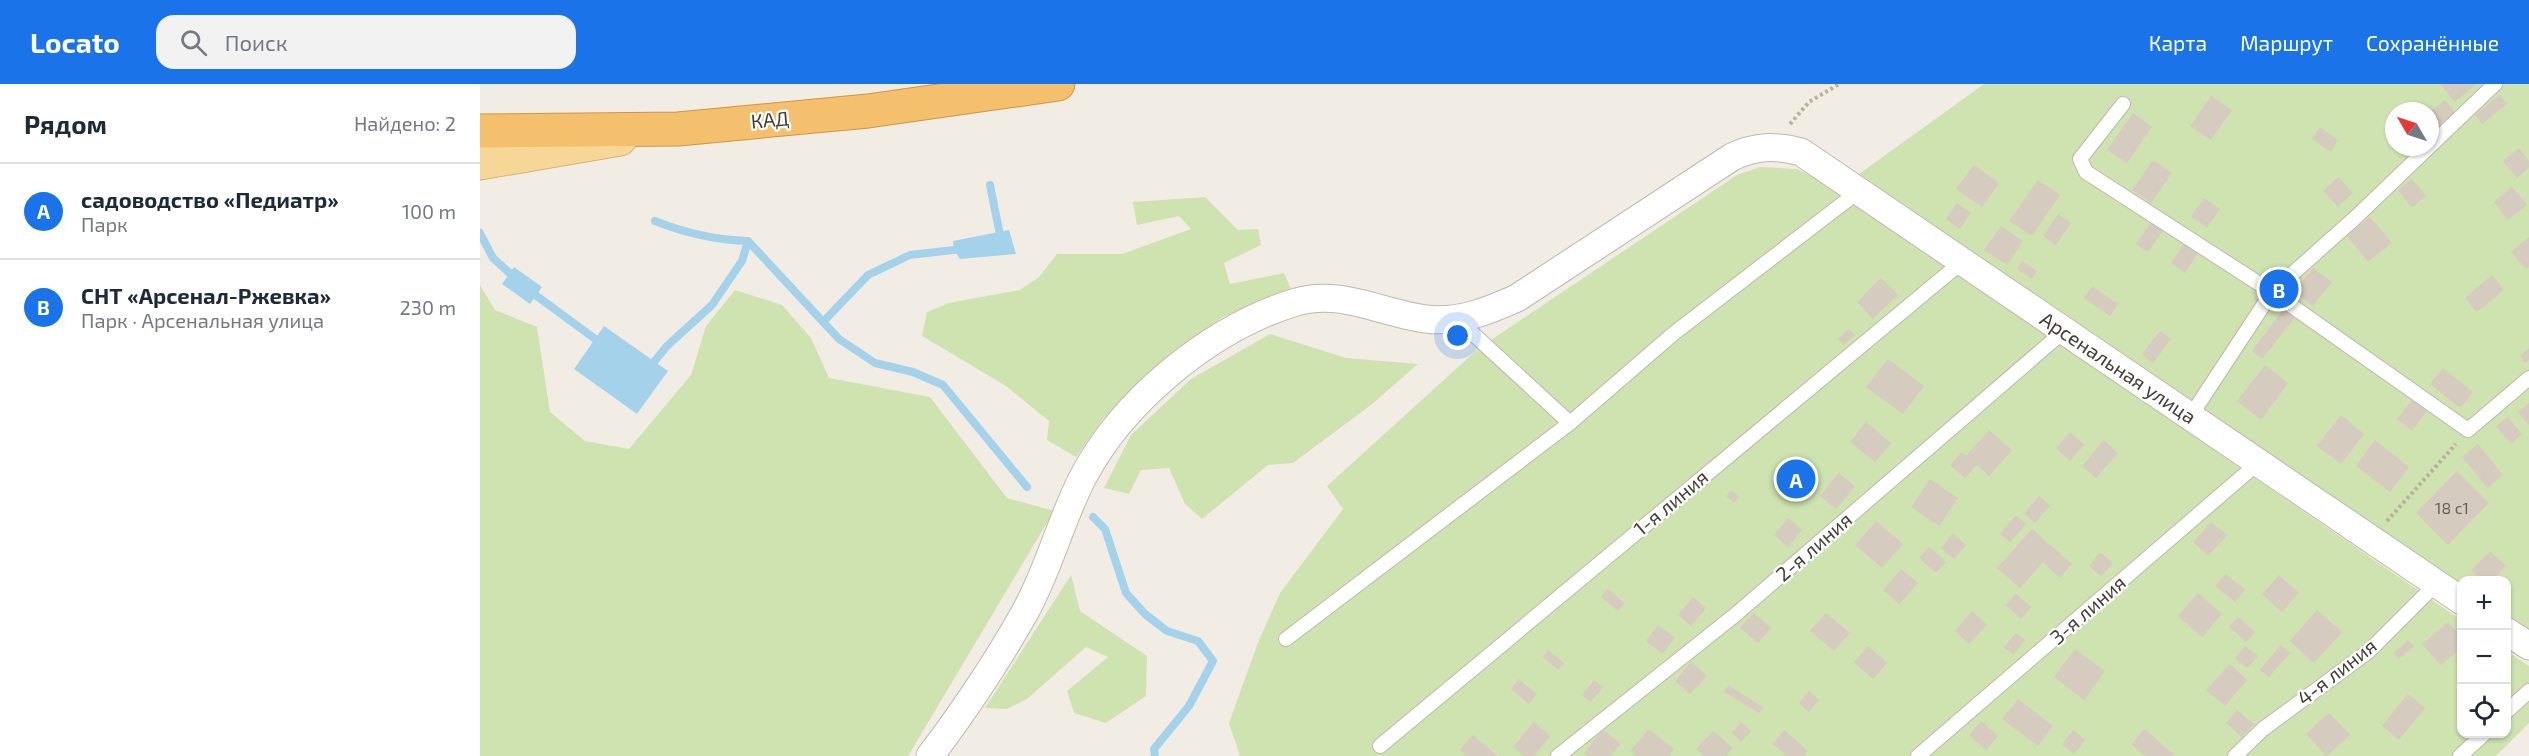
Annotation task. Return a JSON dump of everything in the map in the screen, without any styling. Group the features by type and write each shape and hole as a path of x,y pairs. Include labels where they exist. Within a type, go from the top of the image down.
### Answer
{"highway":[{"name":"КАД","path":"480,131 678,129 868,111 1058,84"}],"main road":[{"path":"480,163 678,129"}],"street":[{"name":"Арсенальная улица","path":"1770,147 1801,152 2457,598"},
{"path":"930,756 950,729 1024,613 1049,564 1082,479 1128,412 1162,380 1211,343 1251,320 1294,303 1322,297 1342,298 1427,319 1456,319 1486,312 1517,298 1732,157 1750,149 1770,147"},
{"path":"2511,634 2529,646"}],"lane":[{"path":"2439,137 2495,84"},
{"path":"2123,104 2080,159 2086,172 2272,292 2468,430 2529,378"},
{"path":"2190,417 2272,292 2420,156"},
{"path":"1286,639 1570,423 1673,334 1859,191"},
{"name":"1-я линия","path":"1380,746 1963,261"},
{"path":"1456,319 1570,423"},
{"name":"2-я линия","path":"1558,756 1735,615 2064,331"},
{"name":"3-я линия","path":"1918,756 2258,463"},
{"name":"4-я линия","path":"2235,756 2263,729 2369,651 2436,584"},
{"path":"2511,707 2529,691"},
{"path":"2460,756 2480,738"}],"path":[{"path":"1770,147 1809,102 1839,84"},
{"path":"2371,540 2468,430"}],"green space":[{"path":"1984,84 2529,84 2529,630 2511,617 2511,576 2457,576 2457,581 1859,174"},
{"path":"1760,167 1797,169 1837,189 2457,617 2457,738 2511,738 2511,654 2529,666 2529,723 2496,756 1240,756 1229,723 1257,645 1280,593 1343,509 1327,486 1479,348 1737,175"},
{"path":"1205,197 1238,230 1258,229 1261,245 1224,263 1230,284 1284,273 1291,289 1223,317 1164,360 1103,419 1076,457 1047,440 1049,421 1006,386 922,336 927,312 949,303 1020,290 1039,277 1057,254 1122,254 1191,229 1179,216 1137,225 1133,202"},
{"path":"480,285 495,310 537,327 550,412 585,441 629,449 691,375 706,326 735,290 782,305 811,338 829,378 930,397 1007,498 1054,511 908,756 480,756"},
{"path":"1270,334 1346,358 1418,364 1371,405 1293,463 1268,465 1202,519 1185,504 1169,468 1141,470 1129,494 1104,488 1131,435 1191,379"},
{"path":"1071,575 1080,611 1147,656 1146,696 1106,723 1074,713 1067,691 1108,657 1086,647 1027,699 1007,709 985,708"}],"water":[{"path":"1009,230 1016,254 960,259 954,250 953,241"},
{"path":"514,267 542,287 530,304 502,284"},
{"path":"604,326 668,371 637,414 574,369"}],"building":[{"path":"2440,84 2477,84 2455,102"},
{"path":"2500,95 2507,104 2482,124 2475,115"},
{"path":"2211,96 2232,110 2211,140 2190,126"},
{"path":"2445,100 2455,112 2439,125 2439,105"},
{"path":"2133,113 2152,127 2127,163 2107,150"},
{"path":"2320,127 2338,140 2331,152 2312,139"},
{"path":"2519,148 2529,161 2529,168 2517,178 2503,161"},
{"path":"2153,160 2172,173 2151,203 2132,190"},
{"path":"1974,165 1999,183 1982,207 1956,189"},
{"path":"2338,177 2353,193 2338,207 2323,191"},
{"path":"2412,179 2426,196 2412,208 2398,190"},
{"path":"2038,180 2060,195 2032,236 2009,221"},
{"path":"2512,187 2527,205 2508,220 2494,202"},
{"path":"2204,198 2220,209 2207,228 2191,216"},
{"path":"1957,203 1971,213 1960,229 1946,219"},
{"path":"2058,214 2071,223 2056,245 2043,236"},
{"path":"2370,217 2392,243 2368,262 2347,236"},
{"path":"2152,221 2164,229 2148,252 2136,244"},
{"path":"2001,226 2023,241 2007,265 1984,250"},
{"path":"2529,237 2529,267 2526,269 2511,252"},
{"path":"2186,241 2200,250 2185,273 2171,263"},
{"path":"2022,261 2037,271 2032,279 2017,269"},
{"path":"2313,268 2332,282 2313,306 2294,292"},
{"path":"2492,275 2504,290 2477,312 2465,298"},
{"path":"1881,278 1898,295 1873,319 1857,302"},
{"path":"2092,286 2118,304 2110,316 2084,298"},
{"path":"2285,307 2296,316 2262,359 2252,351"},
{"path":"1848,329 1855,335 1844,345 1838,339"},
{"path":"2160,331 2171,339 2153,363 2142,354"},
{"path":"2529,348 2529,360 2525,363 2520,356"},
{"path":"1888,359 1924,386 1903,414 1866,387"},
{"path":"2265,365 2288,383 2261,420 2237,401"},
{"path":"2443,368 2473,392 2460,408 2430,384"},
{"path":"2412,400 2427,411 2412,431 2397,419"},
{"path":"2529,403 2529,425 2518,412"},
{"path":"2341,415 2364,434 2341,464 2317,446"},
{"path":"2508,417 2522,434 2511,444 2496,426"},
{"path":"1866,422 1891,443 1875,462 1850,442"},
{"path":"1989,430 2012,450 1989,476 1977,465 1965,478 1950,465 1962,452 1966,456"},
{"path":"2070,432 2084,445 2070,461 2056,448"},
{"path":"2104,440 2118,453 2096,478 2082,466"},
{"path":"2375,440 2409,467 2390,492 2356,466"},
{"path":"2478,444 2503,475 2488,488 2462,457"},
{"path":"2457,471 2489,503 2448,545 2416,513"},
{"path":"1839,473 1855,486 1836,509 1820,496"},
{"path":"1930,479 1958,498 1939,526 1911,507"},
{"path":"1731,490 1739,497 1734,503 1726,496"},
{"path":"2039,496 2050,506 2035,523 2024,514"},
{"path":"2016,515 2026,524 2010,542 2000,534"},
{"path":"1788,518 1802,530 1788,547 1774,535"},
{"path":"1876,521 1903,544 1882,568 1855,545"},
{"path":"2211,522 2227,535 2208,556 2193,542"},
{"path":"2032,529 2072,564 2060,578 2043,562 2020,588 1997,568"},
{"path":"1953,533 1966,545 1954,559 1941,548"},
{"path":"1929,547 1946,562 1936,573 1919,558"},
{"path":"2490,551 2506,566 2496,576 2478,576 2471,570"},
{"path":"2100,552 2113,563 2101,577 2089,566"},
{"path":"1901,569 1918,583 1899,604 1883,590"},
{"path":"2226,574 2245,590 2235,602 2215,586"},
{"path":"2279,575 2299,593 2282,612 2262,594"},
{"path":"1608,589 1625,603 1618,611 1601,597"},
{"path":"2198,593 2222,614 2202,637 2178,616"},
{"path":"2016,594 2031,607 2021,619 2006,605"},
{"path":"1693,597 1706,608 1691,626 1678,615"},
{"path":"2317,610 2342,632 2314,663 2290,641"},
{"path":"1972,611 1987,625 1969,644 1955,631"},
{"path":"1754,613 1771,628 1758,643 1740,628"},
{"path":"1826,613 1850,633 1834,651 1810,631"},
{"path":"2238,617 2255,632 2246,642 2229,627"},
{"path":"2448,622 2457,632 2457,651 2441,665 2422,644"},
{"path":"1658,625 1675,638 1662,654 1646,641"},
{"path":"2016,633 2025,640 2013,655 2004,647"},
{"path":"2408,640 2414,646 2399,659 2393,653"},
{"path":"2281,645 2290,653 2269,677 2260,670"},
{"path":"1868,646 1887,663 1873,679 1854,662"},
{"path":"2245,646 2258,656 2247,668 2235,658"},
{"path":"2075,649 2105,671 2084,700 2054,677"},
{"path":"1548,650 1564,663 1558,670 1543,657"},
{"path":"1691,662 1707,676 1690,694 1675,681"},
{"path":"2230,664 2247,680 2225,706 2206,690"},
{"path":"1519,679 1537,694 1529,704 1511,689"},
{"path":"1594,680 1603,687 1591,702 1582,695"},
{"path":"1728,685 1763,707 1759,713 1724,692"},
{"path":"1809,691 1819,700 1809,712 1799,703"},
{"path":"2408,694 2425,708 2399,740 2382,726"},
{"path":"2018,699 2053,726 2038,746 2002,719"},
{"path":"2237,710 2254,724 2242,737 2226,723"},
{"path":"2329,713 2350,735 2326,756 2306,734"},
{"path":"1981,721 1998,736 1986,750 1969,735"},
{"path":"1534,722 1550,736 1534,756 1524,756 1513,747"},
{"path":"1741,722 1751,731 1741,742 1732,733"},
{"path":"1649,729 1674,749 1669,756 1636,756 1630,751"},
{"path":"2145,729 2175,756 2145,756 2131,744"},
{"path":"1603,730 1621,744 1610,756 1588,756 1584,753"},
{"path":"1784,730 1808,751 1803,756 1787,756 1773,744"},
{"path":"2073,730 2085,740 2074,754 2062,744"},
{"path":"1713,731 1733,748 1726,756 1704,756 1696,749"},
{"path":"1473,735 1498,756 1467,756 1460,750"}],"waterway":[{"path":"990,185 1001,240"},
{"path":"655,221 701,235 748,241 839,339 875,363 913,372 943,385 1027,487"},
{"path":"480,233 493,258 516,279"},
{"path":"649,368 667,346 712,305 742,261 748,241"},
{"path":"823,322 868,275 910,255 962,249"},
{"path":"530,291 602,344"},
{"path":"1093,517 1105,529 1126,593 1145,614 1167,631 1198,641 1213,661 1189,706 1154,749 1155,756"}],"place":[{"name":"СНТ «Арсенал-Ржевка»","path":"2279,289"},
{"name":"садоводство «Педиатр»","path":"1796,479"}]}
